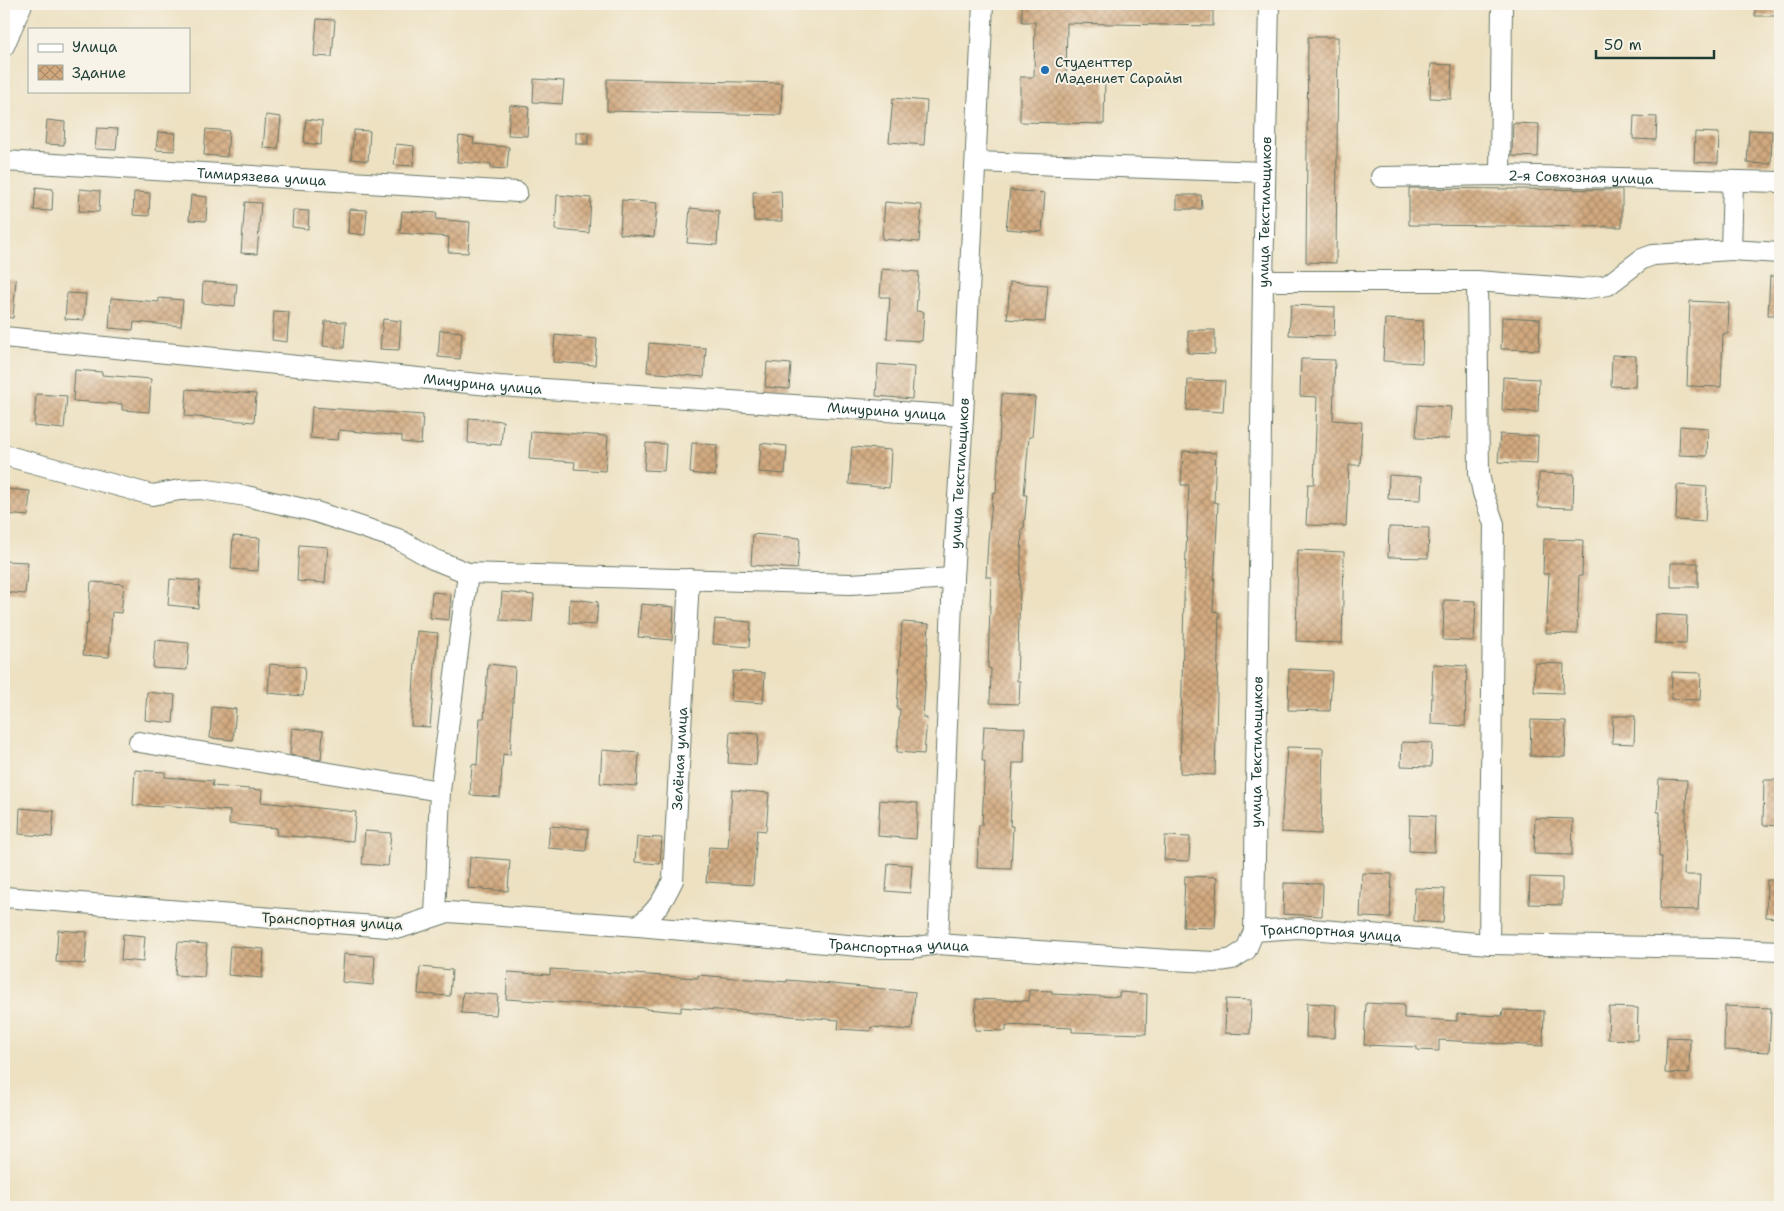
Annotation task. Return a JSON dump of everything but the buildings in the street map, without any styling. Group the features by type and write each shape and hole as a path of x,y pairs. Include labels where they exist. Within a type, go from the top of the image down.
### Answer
{"street":[{"path":"4,46 22,4"},
{"name":"улица Текстильщиков","path":"938,944 953,578 963,416 983,4"},
{"name":"улица Текстильщиков","path":"1254,931 1263,281 1269,4"},
{"path":"1500,175 1502,4"},
{"name":"Тимирязева улица","path":"4,161 517,192"},
{"path":"976,162 1265,172"},
{"name":"2-я Совхозная улица","path":"1381,177 1500,175 1780,182"},
{"path":"1731,250 1732,181"},
{"path":"1263,281 1477,281 1582,289 1608,286 1642,259 1653,255 1731,250 1780,253"},
{"path":"1477,281 1480,474 1483,493 1494,524 1490,944"},
{"name":"Мичурина улица","path":"4,337 499,386 963,416"},
{"path":"4,455 152,495 180,490 201,489 246,496 313,511 398,540 434,559 468,573 850,584 953,578"},
{"path":"435,916 440,791 468,573"},
{"name":"Зелёная улица","path":"638,926 662,903 673,880 689,579"},
{"path":"139,742 440,791"},
{"name":"Транспортная улица","path":"4,897 400,928 448,912 638,926 881,948 911,948 938,944 1215,962 1232,959 1246,950 1254,931 1299,928 1490,944 1780,951"}],"place":[{"name":"Студенттер Мәдениет Сарайы","path":"1045,70"}]}
